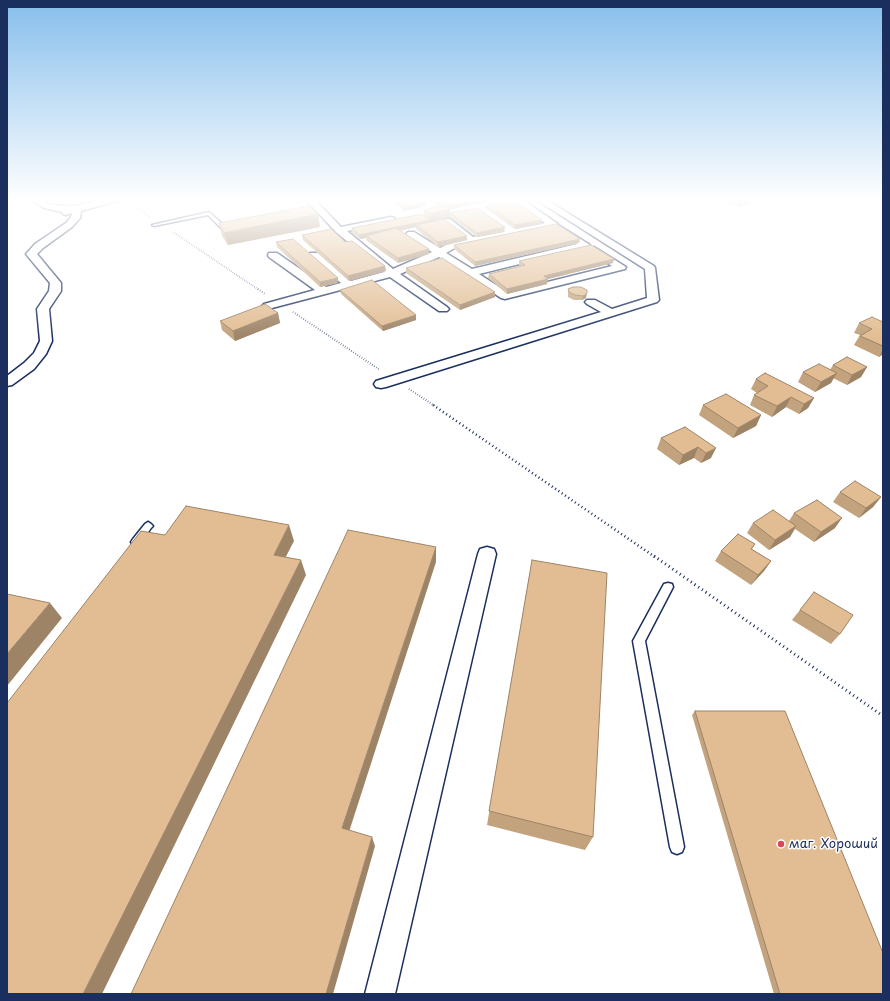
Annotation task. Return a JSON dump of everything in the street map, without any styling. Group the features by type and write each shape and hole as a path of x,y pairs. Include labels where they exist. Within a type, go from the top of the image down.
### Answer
{"street":[{"path":"7,382 29,366 40,354 46,341 43,309 55,291 56,283 31,254 39,246"},
{"path":"358,246 443,309"},
{"path":"428,246 505,296 621,267 586,246"},
{"path":"268,306 392,272 439,253 452,246"},
{"path":"470,273 582,246"},
{"path":"381,384 653,300 650,268 614,246"},
{"path":"273,255 324,291"},
{"path":"314,255 348,284"},
{"path":"591,302 611,313"},
{"path":"380,994 487,554"}],"lane":[{"path":"128,551 148,526"},
{"path":"668,587 639,642 677,847"}],"path":[{"path":"193,246 627,537 883,716"}],"building":[{"path":"280,246 301,246 338,278 320,282"},
{"path":"314,246 358,246 385,266 348,276"},
{"path":"380,246 424,246 429,249 398,258"},
{"path":"455,246 549,246 475,262"},
{"path":"588,246 592,246 614,259 544,276 548,279 507,289 489,274 525,265 519,261"},
{"path":"442,258 495,292 460,305 406,268"},
{"path":"372,280 416,315 382,326 340,290"},
{"path":"573,287 581,287 587,290 587,293 583,296 575,295 569,292 568,289"},
{"path":"265,304 278,313 233,331 220,321"},
{"path":"872,317 883,322 883,346 860,336 872,329 859,323"},
{"path":"847,357 867,367 852,375 833,365"},
{"path":"819,364 837,373 821,382 803,372"},
{"path":"765,373 814,398 804,404 791,397 777,406 754,395 768,386 756,379"},
{"path":"726,394 761,415 738,428 703,405"},
{"path":"685,427 716,448 706,453 698,447 683,455 661,438"},
{"path":"855,481 881,497 866,508 840,492"},
{"path":"817,500 842,518 821,532 794,513"},
{"path":"186,506 289,525 274,555 301,560 83,994 7,994 7,703 141,531 165,535"},
{"path":"773,510 796,526 775,540 753,523"},
{"path":"348,530 436,547 342,828 372,837 326,994 131,994"},
{"path":"738,534 755,544 751,549 771,561 758,575 721,551"},
{"path":"532,560 607,573 593,837 489,811"},
{"path":"814,592 853,615 840,634 800,610"},
{"path":"7,594 50,603 7,654"},
{"name":"маг. Хороший","path":"695,711 785,711 883,953 883,994 780,994"}],"place":[{"name":"маг. Хороший","path":"781,844"}]}
